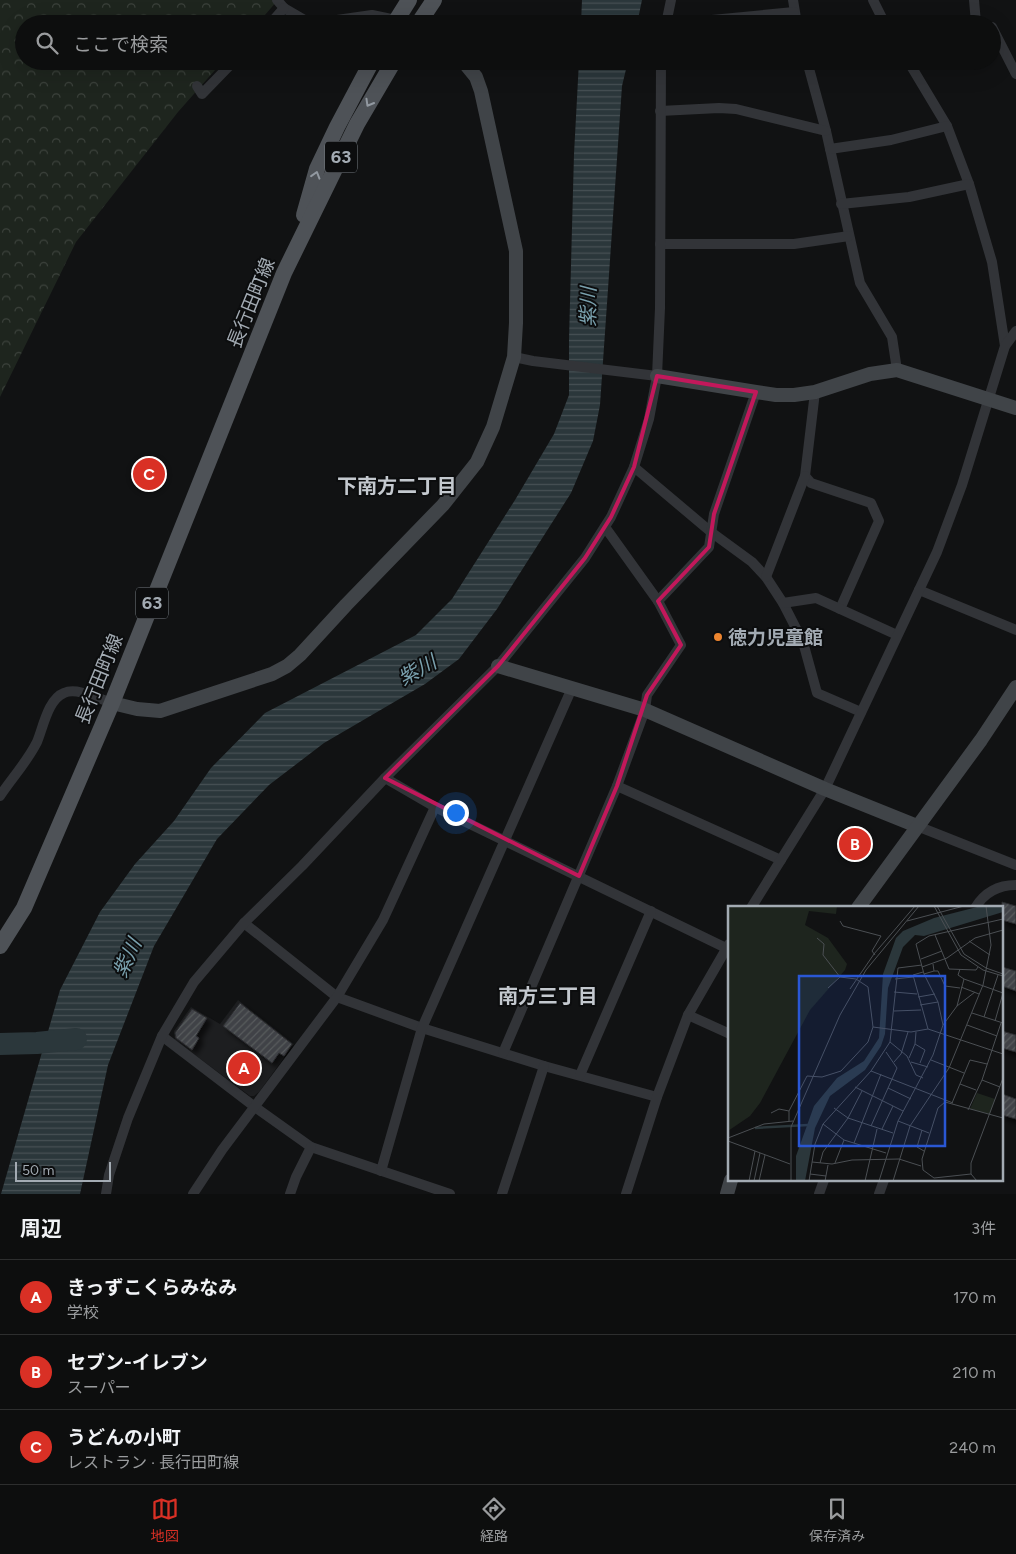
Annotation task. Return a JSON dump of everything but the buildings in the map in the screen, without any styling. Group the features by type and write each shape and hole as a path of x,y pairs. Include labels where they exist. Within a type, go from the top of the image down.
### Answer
{"main road":[{"path":"402,15 409,0"},
{"path":"424,15 434,0"},
{"name":"長行田町線","path":"292,255 317,169 367,70"},
{"name":"長行田町線","path":"0,946 24,908 112,703 292,255 357,124 389,70"}],"street":[{"path":"278,0 284,8 296,15"},
{"path":"668,15 672,0"},
{"path":"792,0 795,15"},
{"path":"873,0 880,15"},
{"path":"974,0 975,15"},
{"path":"278,15 284,8"},
{"path":"763,15 794,12"},
{"path":"1001,45 1016,74"},
{"path":"197,86 202,94 225,70"},
{"path":"0,796 25,763 55,700 64,692 77,692 137,709 160,710 272,674 287,666 300,655 443,505 477,462 492,427 514,357 516,251 481,91 476,77 470,70"},
{"path":"106,1194 109,1175 128,1118 162,1036 194,982 244,923 302,866 385,778 498,666 585,558 611,517 634,467 649,419 657,376 660,308 661,70"},
{"path":"809,70 826,131 860,283 892,337 898,370"},
{"path":"913,70 947,126 969,184 992,262 1005,346"},
{"path":"660,110 719,108 736,110 826,131"},
{"path":"830,149 891,140 947,126"},
{"path":"841,204 909,196 969,184"},
{"path":"660,244 794,244 848,236"},
{"path":"752,906 825,789 937,552 958,494 1005,346 1016,331"},
{"path":"514,357 657,376 776,395 815,392 870,374 898,370 1016,408"},
{"path":"658,601 709,547 714,514 756,392"},
{"path":"766,578 805,476 815,392"},
{"path":"634,467 711,532 752,562 766,578 783,603 803,642 817,693 861,712"},
{"path":"805,476 812,483 871,503 879,521 840,609"},
{"path":"503,1053 617,786 645,710 647,695 681,645 658,601 605,527"},
{"path":"919,590 1016,630"},
{"path":"783,603 816,598 898,635"},
{"path":"498,666 645,710 825,789 1016,865"},
{"path":"380,1172 422,1028 572,688"},
{"path":"859,906 982,740 1016,688"},
{"path":"385,778 435,806 506,841 652,912 728,945 688,1015 657,1098 626,1194"},
{"path":"617,786 781,860"},
{"path":"192,1194 222,1150 337,997 383,920 435,806"},
{"path":"976,906 981,898 989,891 1016,885"},
{"path":"580,1075 652,912"},
{"path":"244,923 337,997 422,1028 544,1066 657,1098"},
{"path":"688,1015 728,1033"},
{"path":"162,1036 254,1108 312,1147 380,1172 450,1194"},
{"path":"502,1194 544,1066"},
{"path":"290,1194 312,1147"},
{"path":"819,1194 823,1182"},
{"path":"879,1194 883,1182"}],"highlighted area":[{"path":"657,376 756,392 714,514 709,547 658,601 681,645 647,695 617,786 579,876 385,778 498,666 585,558 611,517 634,467"}],"shaded area":[{"path":"238,1000 294,1044 259,1092 254,1096 250,1096 175,1040 174,1031 191,1007 220,1024"}],"green space":[{"path":"0,0 278,0 265,15 15,15 15,70 215,70 178,112 76,242 0,397"}],"water":[{"path":"582,0 642,0 639,15 581,15"},
{"name":"紫川","path":"579,70 626,70 622,86 600,405 593,441 571,493 497,609 459,659 425,684 324,743 269,785 217,839 154,946 108,1065 80,1194 1,1194 60,990 100,912 135,864 174,821 211,768 265,713 416,635 452,599 515,500 554,434 569,395 574,154"}],"waterway":[{"path":"0,1044 76,1039"}],"place":[{"name":"うどんの小町","path":"149,474"},
{"name":"徳力児童館","path":"718,637"},
{"name":"セブン-イレブン","path":"855,844"},
{"name":"きっずこくらみなみ","path":"244,1068"}],"district":[{"name":"下南方二丁目","path":"397,486"},
{"name":"南方三丁目","path":"548,996"}]}
